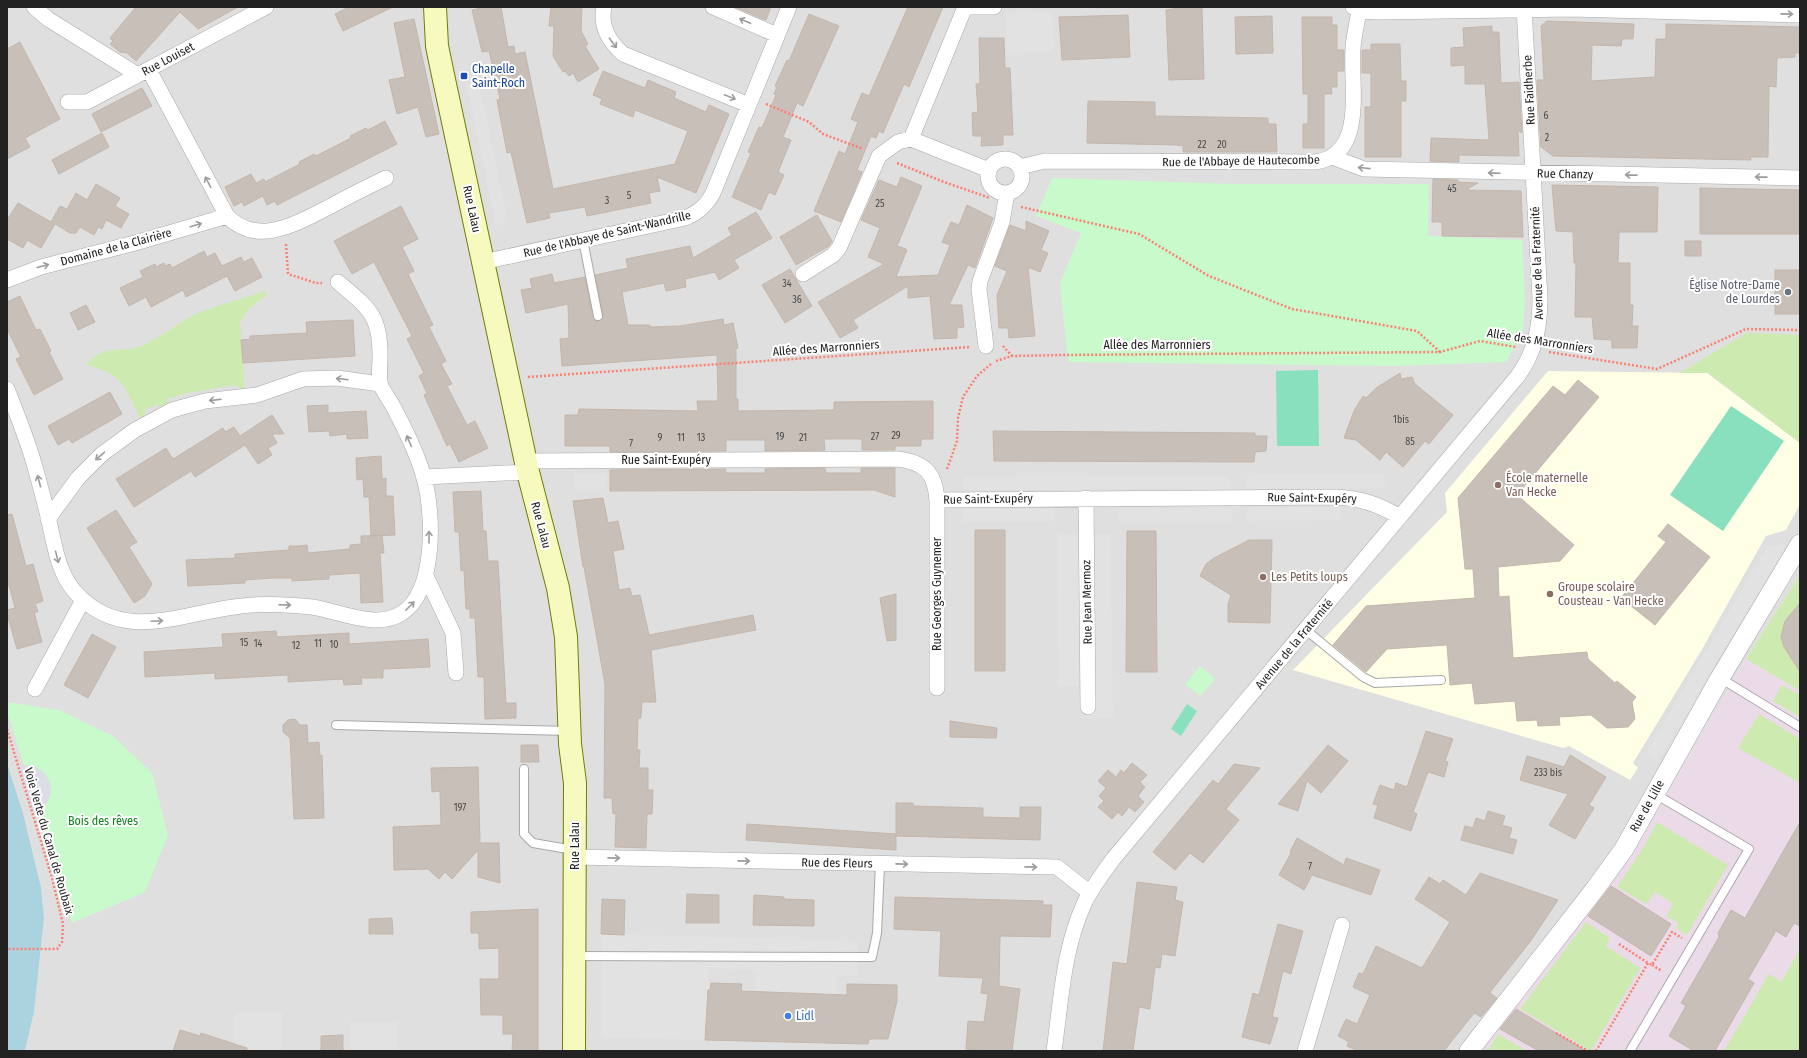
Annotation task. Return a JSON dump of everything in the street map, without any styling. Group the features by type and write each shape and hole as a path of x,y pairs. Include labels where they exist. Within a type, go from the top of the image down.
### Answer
{"main road":[{"path":"427,7 437,46"},
{"name":"Rue Lalau","path":"435,7 437,46 527,466 554,574 564,625 570,731 575,783 574,1051"}],"street":[{"path":"34,7 48,19 144,72 227,216 238,225 260,231 279,229 304,220 386,178"},
{"name":"Rue Louiset","path":"68,102 87,102 266,7"},
{"path":"604,7 602,15 604,29 623,54 749,105"},
{"path":"712,7 777,35"},
{"name":"Rue de l'Abbaye de Saint-Wandrille","path":"484,262 685,218 697,213 709,200 789,7"},
{"path":"911,139 966,7 994,7"},
{"path":"1356,9 1524,8 1800,14"},
{"name":"Rue Faidherbe","path":"1524,8 1533,174"},
{"name":"Rue de l'Abbaye de Hautecombe","path":"1020,167 1045,161 1315,162 1332,158 1345,145 1351,129 1353,47 1356,9"},
{"path":"803,274 833,255 839,248 879,156 898,142 911,139 989,170"},
{"name":"Rue Chanzy","path":"1332,158 1364,169 1533,174 1800,178"},
{"path":"986,346 979,289 980,282 1002,222 1006,198 1020,186 1023,177 1020,167 1013,161 1004,159 995,162 989,170 988,179 992,187 1006,198"},
{"name":"Avenue de la Fraternité","path":"1054,1051 1067,956 1075,928 1090,893 1114,858 1517,377 1533,349 1539,327 1540,298 1533,174"},
{"name":"Domaine de la Clairière","path":"7,280 41,267 135,243 227,216"},
{"path":"7,389 34,464 61,572 70,587 83,600 111,616 146,622 169,621 222,609 260,605 314,608 372,620 401,614 413,603 422,589 426,576 428,564 429,518 424,477 399,418 380,384 381,343 377,324 368,308 338,282"},
{"path":"48,519 78,478 98,457 135,430 172,410 205,401 257,395 303,379 337,378 380,384"},
{"name":"Rue Saint-Exupéry","path":"527,466 897,459 916,463 929,472 934,480 937,500 1086,498 1350,498 1379,505 1400,517"},
{"path":"424,477 527,466"},
{"name":"Rue Jean Mermoz","path":"1086,498 1088,707"},
{"name":"Rue Georges Guynemer","path":"937,500 937,688"},
{"name":"Rue de Lille","path":"1469,1051 1605,876 1628,842 1654,793 1720,678 1800,544"},
{"path":"426,576 453,633 456,674"},
{"path":"35,689 83,600"},
{"name":"Rue des Fleurs","path":"575,853 880,864 1057,867 1090,893"},
{"path":"1305,1051 1342,925"}],"lane":[{"path":"583,240 598,316"},
{"path":"1306,630 1363,677 1375,683 1441,680"},
{"path":"1720,678 1800,727"},
{"path":"336,725 570,731"},
{"path":"524,769 524,834 533,843 575,853"},
{"path":"1630,1051 1749,849 1654,793"},
{"path":"574,956 872,957 877,932 880,864"}],"path":[{"path":"1006,198 1140,234 1209,276 1292,309 1417,331 1440,352"},
{"path":"304,220 286,239 288,274 316,283 338,282"},
{"name":"Allée des Marronniers","path":"508,378 986,346 1002,346 1012,356 1440,352 1480,341 1657,369 1746,329 1800,330"},
{"path":"947,470 956,441 960,407 970,385 985,367 1012,356"},
{"name":"Voie Verte du Canal de Roubaix","path":"7,729 52,878 63,924 62,942 57,949 7,949"},
{"path":"1619,944 1652,965 1672,932 1693,943"},
{"path":"1596,1051 1648,963"},
{"path":"1556,1032 1588,1051"}],"shaded area":[{"path":"7,7 1800,7 1800,575 1746,659 1639,843 1495,1029 1483,1051 25,1051 34,1012 44,918 41,887 23,813 7,763"},
{"path":"1052,12 1054,52 1007,53 1006,13"},
{"path":"478,80 508,222 496,225 466,83"},
{"name":"Groupe scolaire Cousteau - Van Hecke","path":"1548,371 1707,373 1800,443 1800,504 1786,530 1766,536 1701,651 1633,763 1638,768 1630,780 1569,746 1563,748 1293,670 1447,512 1445,493"},
{"path":"575,474 605,474 605,489 575,489"},
{"path":"1384,474 1385,488 1247,489 1247,475"},
{"path":"1230,476 1230,489 963,490 963,477"},
{"path":"1054,507 1054,521 963,522 963,508"},
{"path":"1340,507 1340,520 1247,521 1247,508"},
{"path":"1119,508 1232,508 1232,521 1119,521"},
{"path":"1110,534 1113,718 1081,718 1081,686 1059,686 1057,535"},
{"path":"1787,544 1658,761 1646,753 1767,547"},
{"path":"1746,659 1800,691 1800,1051 1483,1051 1495,1029 1639,843"},
{"path":"19,765 34,766 44,773 50,782 51,792 47,803 33,814"},
{"path":"601,934 857,941 857,976 836,976 835,995 756,992 756,970 709,968 705,1040 601,1037"},
{"path":"234,1012 282,1012 282,1051 234,1051"},
{"path":"350,1022 397,1022 397,1051 351,1051"}],"green space":[{"path":"1052,178 1233,184 1429,184 1428,236 1522,240 1525,298 1523,332 1506,362 1396,366 1068,362 1060,283 1081,233 1036,216"},
{"path":"264,291 267,295 249,309 240,322 245,392 236,385 188,393 167,399 170,409 162,412 158,404 146,409 142,421 127,392 116,378 109,373 86,365 92,358 105,351 141,346 194,315"},
{"path":"1747,333 1800,335 1800,443 1708,373 1679,373"},
{"path":"1318,370 1319,446 1277,446 1276,371"},
{"path":"1731,406 1784,441 1723,531 1670,495"},
{"path":"1800,575 1800,691 1746,659"},
{"path":"1200,666 1215,679 1200,696 1185,684"},
{"path":"1782,685 1800,695 1800,717 1773,701"},
{"name":"Bois des rêves","path":"7,702 59,710 113,736 152,773 168,835 145,892 72,923 39,810 47,803 47,777 39,769 24,765 7,712"},
{"path":"1187,704 1197,711 1181,736 1171,729"},
{"path":"1759,714 1800,739 1800,783 1738,748"},
{"path":"1657,822 1728,865 1687,935 1676,928 1678,923 1666,916 1673,904 1655,892 1646,904 1617,887 1645,845"},
{"path":"1586,922 1610,938 1606,946 1640,968 1591,1051 1520,1009"},
{"path":"1800,949 1800,1051 1724,1051 1769,974 1781,982"},
{"path":"1498,1034 1527,1051 1488,1051"}],"water":[{"path":"7,763 23,813 41,887 44,918 34,1012 25,1051 7,1051"}],"building":[{"path":"136,7 238,7 198,29 180,12 136,61 127,53 120,52 110,44 113,41 110,38"},
{"path":"349,7 393,7 343,31 335,14"},
{"path":"486,7 501,7 508,47 514,46 515,54 525,52 553,189 675,164 688,131 635,110 633,117 600,104 602,99 593,95 603,71 645,88 648,80 676,92 674,98 706,112 709,105 729,114 696,193 657,177 660,191 649,193 651,203 587,216 585,207 549,213 550,218 527,223 511,152 507,153 497,100 500,99 489,51 482,52 472,10"},
{"path":"551,7 582,7 581,31 588,44 585,46 599,69 578,82 573,73 569,76 565,71 563,72 553,56 554,26 549,26"},
{"path":"735,7 771,7 766,20"},
{"path":"908,7 943,7 909,87 904,84 883,133 879,131 876,138 871,136 857,170 862,172 841,222 814,211 839,151 845,154 858,122 851,119 862,93 869,96"},
{"path":"1173,7 1202,7 1204,79 1169,80 1166,10 1173,9"},
{"path":"809,14 839,26 803,106 797,103 783,137 791,140 778,172 784,175 775,195 769,192 761,210 732,197 751,153 748,152 759,127 762,128 776,95 774,94 777,87 775,86 787,60 789,61"},
{"path":"1128,15 1130,57 1062,60 1059,17"},
{"path":"1272,16 1273,53 1236,54 1235,17"},
{"path":"1302,17 1332,17 1332,25 1337,25 1337,50 1344,50 1344,71 1337,71 1337,87 1331,87 1332,94 1324,94 1324,148 1303,148 1303,124 1308,124 1308,94 1303,94"},
{"path":"414,19 439,134 426,137 418,107 397,114 389,80 405,77 394,23"},
{"path":"1547,21 1634,24 1633,39 1622,39 1621,46 1592,45 1591,81 1655,77 1656,39 1666,39 1666,24 1800,27 1800,53 1795,53 1795,57 1777,58 1776,87 1769,86 1768,157 1750,157 1751,160 1553,156 1541,147 1537,80 1544,80 1541,26"},
{"path":"1492,26 1492,32 1499,32 1501,83 1519,82 1522,133 1518,130 1519,156 1459,155 1459,162 1430,161 1431,138 1489,140 1485,84 1465,84 1465,65 1451,66 1451,48 1464,47 1463,28"},
{"path":"979,38 1004,38 1005,68 1010,68 1013,135 1003,135 1003,145 981,146 982,136 973,136 972,113 978,112 976,84 980,84"},
{"path":"20,42 60,119 25,138 30,147 7,159 7,49"},
{"path":"1371,44 1400,44 1401,81 1406,81 1406,101 1401,101 1401,157 1365,157 1365,107 1371,107 1371,73 1362,73 1362,50 1371,50"},
{"path":"142,88 152,106 101,132 92,114"},
{"path":"1088,101 1155,102 1155,116 1268,118 1268,124 1276,124 1277,152 1183,152 1183,146 1176,145 1087,143"},
{"path":"385,121 397,144 277,205 275,201 267,205 263,196 244,206 242,202 234,206 225,187 251,174 256,183 264,179 265,182 300,164 299,162 314,154 316,156 351,138 350,136 366,128 368,130"},
{"path":"102,133 109,147 59,174 52,160"},
{"path":"901,177 922,186 897,246 906,249 905,251 907,250 896,277 938,275 950,245 942,242 951,222 959,225 967,205 993,218 975,268 968,265 949,305 962,305 964,327 957,328 957,338 934,339 930,296 908,298 908,286 853,320 858,328 840,338 818,302 884,264 868,257 880,228 861,220 879,180 897,187"},
{"path":"1433,179 1458,180 1458,182 1478,183 1466,190 1521,191 1523,237 1442,236 1442,222 1432,222"},
{"path":"96,184 120,198 115,206 129,214 121,228 106,220 102,229 98,227 94,235 80,227 76,233 70,233 55,224 41,248 27,240 23,248 7,239 7,220 18,203 51,222 60,206 67,209 76,193 87,200"},
{"path":"1552,185 1658,187 1657,232 1619,232 1618,263 1630,263 1630,305 1633,305 1632,326 1638,326 1637,348 1612,348 1612,340 1594,339 1592,317 1575,317 1576,263 1574,263 1573,232 1556,231"},
{"path":"1700,188 1800,190 1800,234 1700,234"},
{"path":"401,206 418,239 402,247 414,271 408,274 433,325 429,327 446,361 441,364 452,384 447,386 467,425 475,421 488,448 459,462 450,444 447,446 424,395 427,393 419,376 424,373 407,339 412,336 374,262 352,274 334,241"},
{"path":"756,212 772,238 734,260 739,268 719,280 715,272 685,279 686,287 666,291 664,283 622,292 628,325 650,325 650,327 680,326 723,319 724,325 733,323 738,348 736,349 736,399 738,399 738,411 834,410 834,402 933,401 933,439 921,439 921,446 895,446 895,450 862,450 862,439 824,439 825,450 765,451 765,440 726,440 726,451 610,452 610,446 565,446 565,415 578,415 579,409 698,411 697,401 718,401 717,355 562,366 560,339 569,338 568,304 526,313 521,290 532,288 530,279 552,274 554,283 585,277 593,317 596,321 599,321 603,315 595,275 628,268 626,259 690,246 693,258 732,235 728,228"},
{"path":"817,215 832,241 829,246 796,265 780,237"},
{"path":"1026,221 1049,231 1041,250 1048,253 1040,272 1028,267 1035,336 1009,338 1008,328 999,328 997,295 1007,271 995,266 1010,225 1026,231"},
{"path":"1685,241 1701,241 1701,256 1685,256"},
{"path":"204,251 207,257 215,253 222,266 241,257 244,262 252,258 262,277 235,291 227,276 186,297 183,290 151,307 146,297 129,306 120,288 143,277 140,271 155,264 156,267 164,263 165,266 170,264 172,268"},
{"path":"790,269 812,306 785,323 762,285"},
{"name":"Église Notre-Dame de Lourdes","path":"1775,270 1800,270 1800,314 1775,314"},
{"path":"20,296 36,330 40,329 51,351 49,352 63,379 34,395 16,359 21,357 7,329 7,302"},
{"path":"86,305 95,322 78,330 70,313"},
{"path":"353,320 355,356 243,363 241,340 250,339 250,336 307,333 306,322"},
{"path":"1400,373 1401,379 1412,377 1415,384 1453,415 1429,444 1425,441 1403,467 1386,452 1380,460 1356,440 1344,438 1354,411 1363,396 1366,398 1376,388"},
{"path":"1578,380 1599,397 1517,495 1574,545 1560,561 1498,567 1499,597 1509,596 1513,658 1587,652 1588,659 1615,683 1617,681 1636,697 1632,702 1635,719 1628,727 1607,728 1591,715 1559,717 1560,725 1538,726 1537,720 1517,721 1515,701 1475,704 1472,683 1450,685 1447,645 1387,649 1366,672 1333,645 1366,606 1475,598 1473,569 1465,569 1458,498 1553,386 1565,395"},
{"path":"110,392 122,414 72,443 69,439 58,445 48,426"},
{"path":"328,405 328,413 366,411 368,438 347,439 347,434 330,436 329,431 309,432 307,406"},
{"path":"272,415 284,434 272,434 277,443 268,448 272,455 258,464 245,445 195,477 191,471 134,507 116,479 166,448 173,459 223,428 225,432 234,427 240,436"},
{"path":"993,431 1255,433 1255,436 1267,436 1266,451 1255,452 1254,462 994,461"},
{"path":"381,456 382,479 386,478 386,496 393,496 395,535 371,536 369,497 364,497 363,479 357,480 356,458"},
{"path":"825,468 826,473 861,473 861,468 895,468 895,497 874,490 610,491 610,470 726,469 725,473 765,473 765,469"},
{"path":"481,491 483,531 486,531 488,561 498,561 506,703 516,703 516,718 485,719 484,677 478,677 475,618 470,618 470,609 466,609 464,570 461,571 459,532 455,532 453,492"},
{"path":"603,498 608,523 618,521 624,549 613,551 619,590 630,588 632,596 640,595 649,635 753,615 756,630 651,650 656,702 642,702 641,718 638,718 637,750 640,750 639,768 648,768 648,790 653,790 652,814 647,814 646,848 615,847 616,813 613,814 612,798 604,798 605,684 583,567 573,501"},
{"path":"116,510 137,542 129,547 152,584 145,596 134,603 87,528"},
{"path":"12,514 26,566 33,564 43,601 35,604 38,612 34,612 42,642 17,649 7,614 7,610 15,608 7,578 7,515"},
{"path":"1668,524 1710,557 1655,625 1621,598 1666,542 1658,536"},
{"path":"975,530 1005,530 1005,671 975,671"},
{"path":"1127,531 1156,531 1157,672 1126,672"},
{"path":"382,535 384,553 380,553 383,602 361,603 360,573 329,575 329,579 292,581 292,578 273,578 245,580 245,583 188,586 186,560 235,558 235,554 289,550 289,546 307,545 308,553 350,549 350,545 361,544 361,536"},
{"path":"1249,540 1272,540 1270,623 1228,622 1228,604 1231,595 1200,576 1206,564 1214,558"},
{"path":"896,594 896,640 887,641 880,598"},
{"path":"1800,603 1800,672 1784,647 1781,637 1785,621"},
{"path":"276,631 277,637 349,633 349,644 428,639 430,667 383,669 383,678 361,678 362,684 344,685 343,679 288,682 288,675 215,679 215,673 145,677 144,652 223,647 222,634"},
{"path":"92,634 116,647 88,698 64,685"},
{"path":"295,719 300,725 307,725 308,743 319,742 320,756 322,755 324,818 294,819 290,738 283,732 283,725 288,720"},
{"path":"950,721 997,728 996,738 950,737"},
{"path":"1426,731 1453,739 1445,761 1448,762 1444,777 1428,772 1413,812 1417,814 1411,831 1374,818 1378,805 1373,804 1380,785 1394,790 1396,783 1407,787"},
{"path":"521,745 538,745 539,762 521,762"},
{"path":"1328,745 1348,761 1321,793 1307,781 1298,811 1278,804"},
{"path":"1570,755 1606,777 1589,805 1594,808 1575,839 1549,825 1568,794 1520,780 1527,756 1564,767"},
{"path":"1132,763 1147,775 1140,782 1145,787 1138,796 1144,802 1135,812 1129,807 1122,816 1118,812 1112,819 1098,807 1104,801 1099,796 1106,788 1098,781 1108,770 1116,777 1121,770 1124,773"},
{"path":"1234,764 1260,768 1226,809 1239,820 1203,863 1190,853 1175,870 1153,852 1213,780 1218,784"},
{"path":"478,767 480,843 499,843 500,883 478,877 478,850 452,879 445,872 439,879 428,869 394,870 393,827 441,825 440,791 432,792 431,768"},
{"path":"896,803 913,803 913,806 983,808 983,817 1020,818 1020,807 1041,807 1040,840 896,836 896,850 746,840 747,824 896,834"},
{"path":"1488,811 1505,816 1502,825 1512,828 1509,838 1517,840 1513,854 1461,840 1465,826 1473,828 1476,818 1485,821"},
{"path":"1800,822 1800,926 1794,923 1786,937 1776,931 1748,979 1754,983 1715,1051 1694,1051 1669,1036 1686,1006 1681,1003 1719,937 1718,933 1731,910 1745,918"},
{"path":"1297,838 1344,865 1346,858 1380,870 1371,895 1312,875 1304,890 1279,875"},
{"path":"1480,873 1558,900 1530,942 1491,991 1490,993 1497,998 1481,1017 1474,1013 1444,1051 1358,1051 1347,1046 1349,1042 1338,1036 1346,1019 1357,1024 1370,995 1353,987 1359,973 1363,974 1376,946 1422,968 1450,922 1415,899 1429,877 1440,884 1443,880 1466,895"},
{"path":"1137,882 1177,887 1175,900 1183,902 1175,956 1162,954 1160,968 1155,967 1150,1009 1139,1007 1133,1051 1103,1051 1113,962 1127,964"},
{"path":"1611,886 1671,924 1651,956 1588,916"},
{"path":"687,894 719,895 719,923 686,923"},
{"path":"754,895 784,897 784,899 814,900 814,926 753,925"},
{"path":"895,897 1043,901 1043,905 1052,905 1050,937 1000,936 999,986 1020,989 1012,1051 983,1051 966,1049 968,1021 984,1022 988,994 981,993 983,978 939,976 941,931 894,929"},
{"path":"602,899 625,900 624,935 601,934"},
{"path":"538,909 538,1051 512,1051 513,1034 503,1034 503,1015 481,1015 480,979 499,979 499,948 479,949 479,933 471,933 471,912"},
{"path":"392,918 393,934 369,934 369,919"},
{"path":"1278,924 1303,931 1291,974 1283,971 1272,1017 1278,1018 1270,1044 1242,1037 1253,993 1259,995"},
{"name":"Lidl","path":"711,983 742,984 741,991 847,995 847,984 897,985 897,1001 888,1039 869,1039 868,1044 705,1040 708,990 710,990"},
{"path":"1516,1009 1586,1051 1539,1051 1500,1029"},
{"path":"180,1030 200,1036 201,1033 247,1048 247,1051 173,1051"},
{"path":"343,1035 343,1051 321,1051 321,1036"}],"place":[{"name":"Chapelle Saint-Roch","path":"464,76"},
{"name":"Église Notre-Dame de Lourdes","path":"1788,292"},
{"name":"École maternelle Van Hecke","path":"1498,485"},
{"name":"Les Petits loups","path":"1263,577"},
{"name":"Groupe scolaire Cousteau - Van Hecke","path":"1550,594"},
{"name":"Lidl","path":"788,1016"}]}
